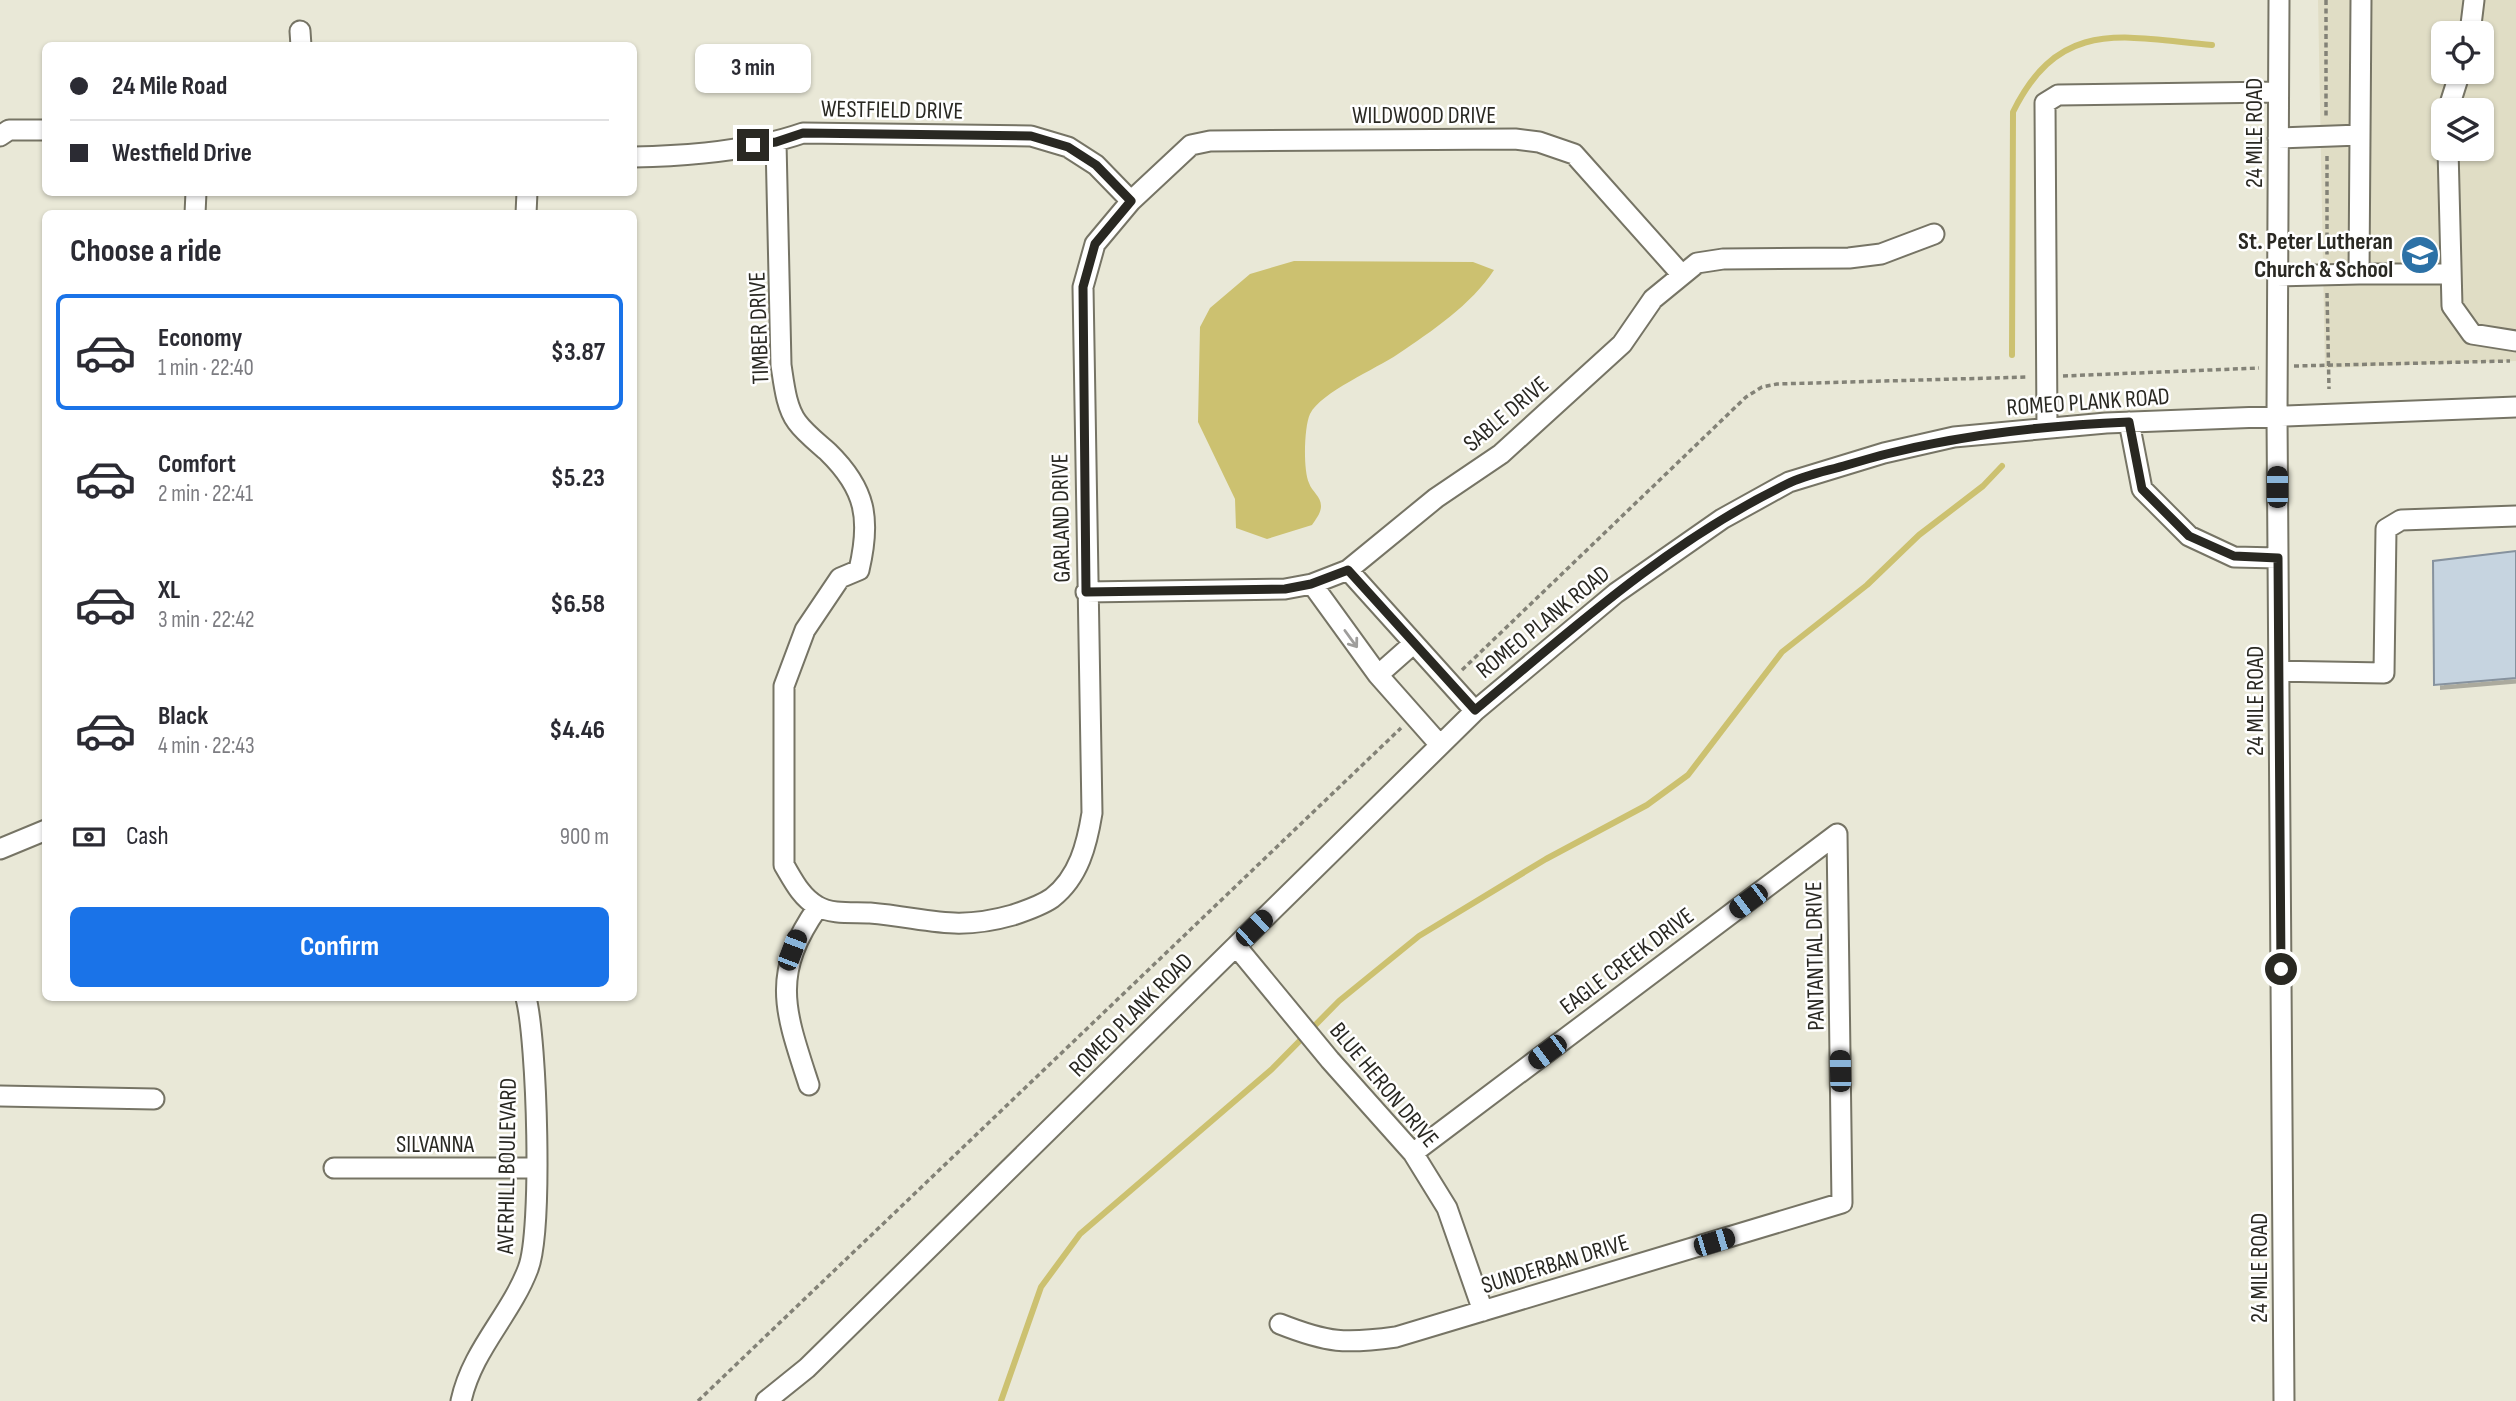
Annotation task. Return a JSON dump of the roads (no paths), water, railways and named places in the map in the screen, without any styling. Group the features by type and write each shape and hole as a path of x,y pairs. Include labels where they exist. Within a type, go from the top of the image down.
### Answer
{"street":[{"name":"24 MILE ROAD","path":"2279,0 2277,416 2284,1401"},
{"path":"2359,274 2361,0"},
{"path":"2471,21 2474,0"},
{"path":"2047,428 2045,103 2058,95 2278,92"},
{"path":"0,136 9,130 42,130"},
{"name":"WESTFIELD DRIVE","path":"637,157 661,157 776,142 803,133 1031,136 1068,147 1096,165 1131,201"},
{"path":"2278,138 2360,135"},
{"name":"WILDWOOD DRIVE","path":"1131,201 1191,145 1210,141 1515,139 1539,142 1574,154 1682,275"},
{"name":"TIMBER DRIVE","path":"776,142 781,365 786,395 796,422 832,456 856,485 865,511 866,541 859,570 840,578 805,630 784,686 784,865 798,889 818,907"},
{"path":"2448,161 2452,306 2472,334 2516,341"},
{"name":"GARLAND DRIVE","path":"818,907 948,925 983,923 1021,912 1052,898 1086,849 1092,813 1086,592 1083,287 1095,244 1131,201"},
{"name":"SABLE DRIVE","path":"1086,592 1285,589 1311,584 1348,570 1436,498 1501,454 1622,344 1653,299 1697,263 1723,259 1849,258 1881,254 1934,234"},
{"path":"2277,276 2451,274"},
{"name":"ROMEO PLANK ROAD","path":"766,1401 807,1368 1475,710 1616,593 1722,519 1789,482 1884,453 1954,437 2129,422 2516,407"},
{"path":"2129,422 2142,489 2189,536 2234,556 2278,558"},
{"path":"2279,671 2384,673 2386,529 2402,520 2516,516"},
{"path":"1348,570 1475,710"},
{"path":"1311,584 1378,675 1440,745"},
{"path":"1378,675 1413,644"},
{"path":"0,846 42,831"},
{"name":"EAGLE CREEK DRIVE","path":"1413,1153 1837,834"},
{"name":"PANTANTIAL DRIVE","path":"1837,834 1842,1203"},
{"path":"809,1085 788,1020 787,964 798,935 818,907"},
{"name":"BLUE HERON DRIVE","path":"1236,946 1330,1060 1413,1153 1447,1208 1483,1311"},
{"name":"AVERHILL BOULEVARD","path":"461,1401 467,1373 517,1293 530,1266 535,1235 536,1168 533,1051 526,1001"},
{"path":"0,1097 154,1099"},
{"name":"SILVANNA","path":"334,1168 536,1168"},
{"name":"SUNDERBAN DRIVE","path":"1280,1324 1316,1338 1349,1344 1396,1337 1842,1203"}],"waterway":[{"path":"2012,355 2013,112 2031,82 2051,60 2073,47 2096,40 2150,39 2212,45"},
{"path":"1001,1401 1041,1287 1080,1234 1272,1069 1339,1001 1419,936 1546,859 1647,805 1688,775 1782,652 1867,585 1919,535 1983,486 2002,466"}],"place":[{"name":"St. Peter Lutheran Church & School","path":"2420,255"}]}
